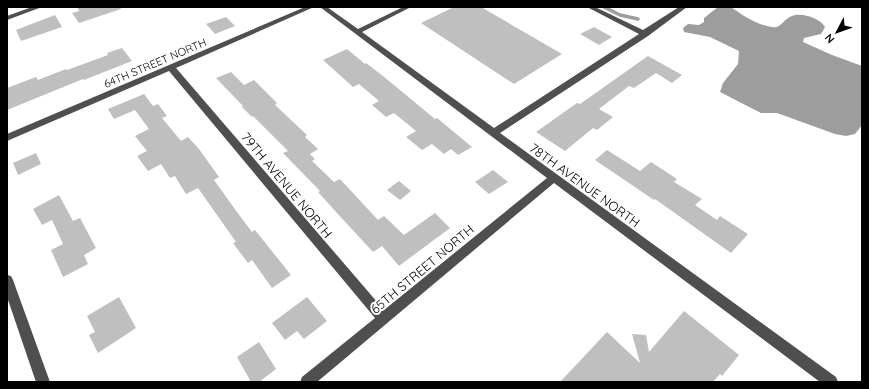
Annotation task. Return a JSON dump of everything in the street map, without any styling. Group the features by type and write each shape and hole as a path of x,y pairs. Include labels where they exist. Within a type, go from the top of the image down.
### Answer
{"street":[{"path":"7,18 39,7"},
{"name":"64TH STREET NORTH","path":"7,138 311,7"},
{"name":"78TH AVENUE NORTH","path":"323,7 831,382"},
{"path":"357,32 408,7"},
{"path":"590,7 645,34"},
{"path":"493,133 684,7"},
{"name":"79TH AVENUE NORTH","path":"171,68 384,319"},
{"name":"65TH STREET NORTH","path":"308,382 553,178"},
{"path":"7,280 43,382"}],"shaded area":[{"path":"718,7 731,7 755,22 772,27 778,27 789,17 796,15 805,15 823,24 825,27 821,34 804,38 803,42 862,66 862,125 855,134 846,136 835,134 777,113 761,113 720,92 723,83 738,64 739,51 710,37 684,32 683,28 688,24 699,25 704,22 704,18"}],"building":[{"path":"77,7 120,7 121,9 79,23 72,13 79,11"},
{"path":"454,7 481,7 562,54 514,84 421,23"},
{"path":"55,15 62,27 21,41 16,30"},
{"path":"226,17 235,26 215,34 206,24"},
{"path":"594,27 612,37 599,45 580,34"},
{"path":"122,48 132,61 7,110 7,88 36,77 38,80 66,69 67,70 108,55 107,53"},
{"path":"347,49 365,64 366,63 383,76 435,119 437,118 472,147 458,155 451,149 444,154 432,144 422,150 406,137 416,131 394,113 386,117 372,105 379,101 359,84 353,87 323,60"},
{"path":"648,56 682,75 672,83 656,73 634,88 629,86 599,109 613,117 597,130 593,128 565,151 536,132 577,103 580,104"},
{"path":"231,72 244,85 254,80 277,103 275,105 307,135 305,137 318,149 310,154 315,159 312,161 334,182 340,179 378,220 384,216 404,235 435,213 450,228 399,266 382,246 373,252 318,192 320,191 283,153 288,151 242,107 243,106 216,78"},
{"path":"144,94 153,106 158,104 167,116 162,118 181,141 188,137 199,149 219,177 214,180 237,212 252,232 255,230 291,275 272,288 252,260 248,263 233,243 236,242 198,188 186,194 175,176 170,178 161,164 148,171 137,156 147,151 135,136 149,129 135,110 114,119 108,109"},
{"path":"607,150 640,171 651,162 677,179 674,182 702,199 695,205 717,220 720,216 748,234 731,253 655,199 654,200 595,160"},
{"path":"36,153 41,164 18,175 13,163"},
{"path":"493,170 508,182 489,194 475,182"},
{"path":"399,181 411,191 400,200 387,190"},
{"path":"59,195 73,221 80,218 96,248 84,255 88,264 63,277 51,250 63,244 52,220 42,225 33,209"},
{"path":"119,297 136,328 98,353 89,335 95,332 87,316"},
{"path":"307,297 327,321 304,339 297,331 285,340 272,323"},
{"path":"684,311 739,355 722,376 720,374 713,382 560,382 607,332 640,363 632,334 646,335 649,352"},
{"path":"259,342 276,369 259,382 251,382 237,357"}],"waterway":[{"path":"604,7 620,15 638,19"}]}
